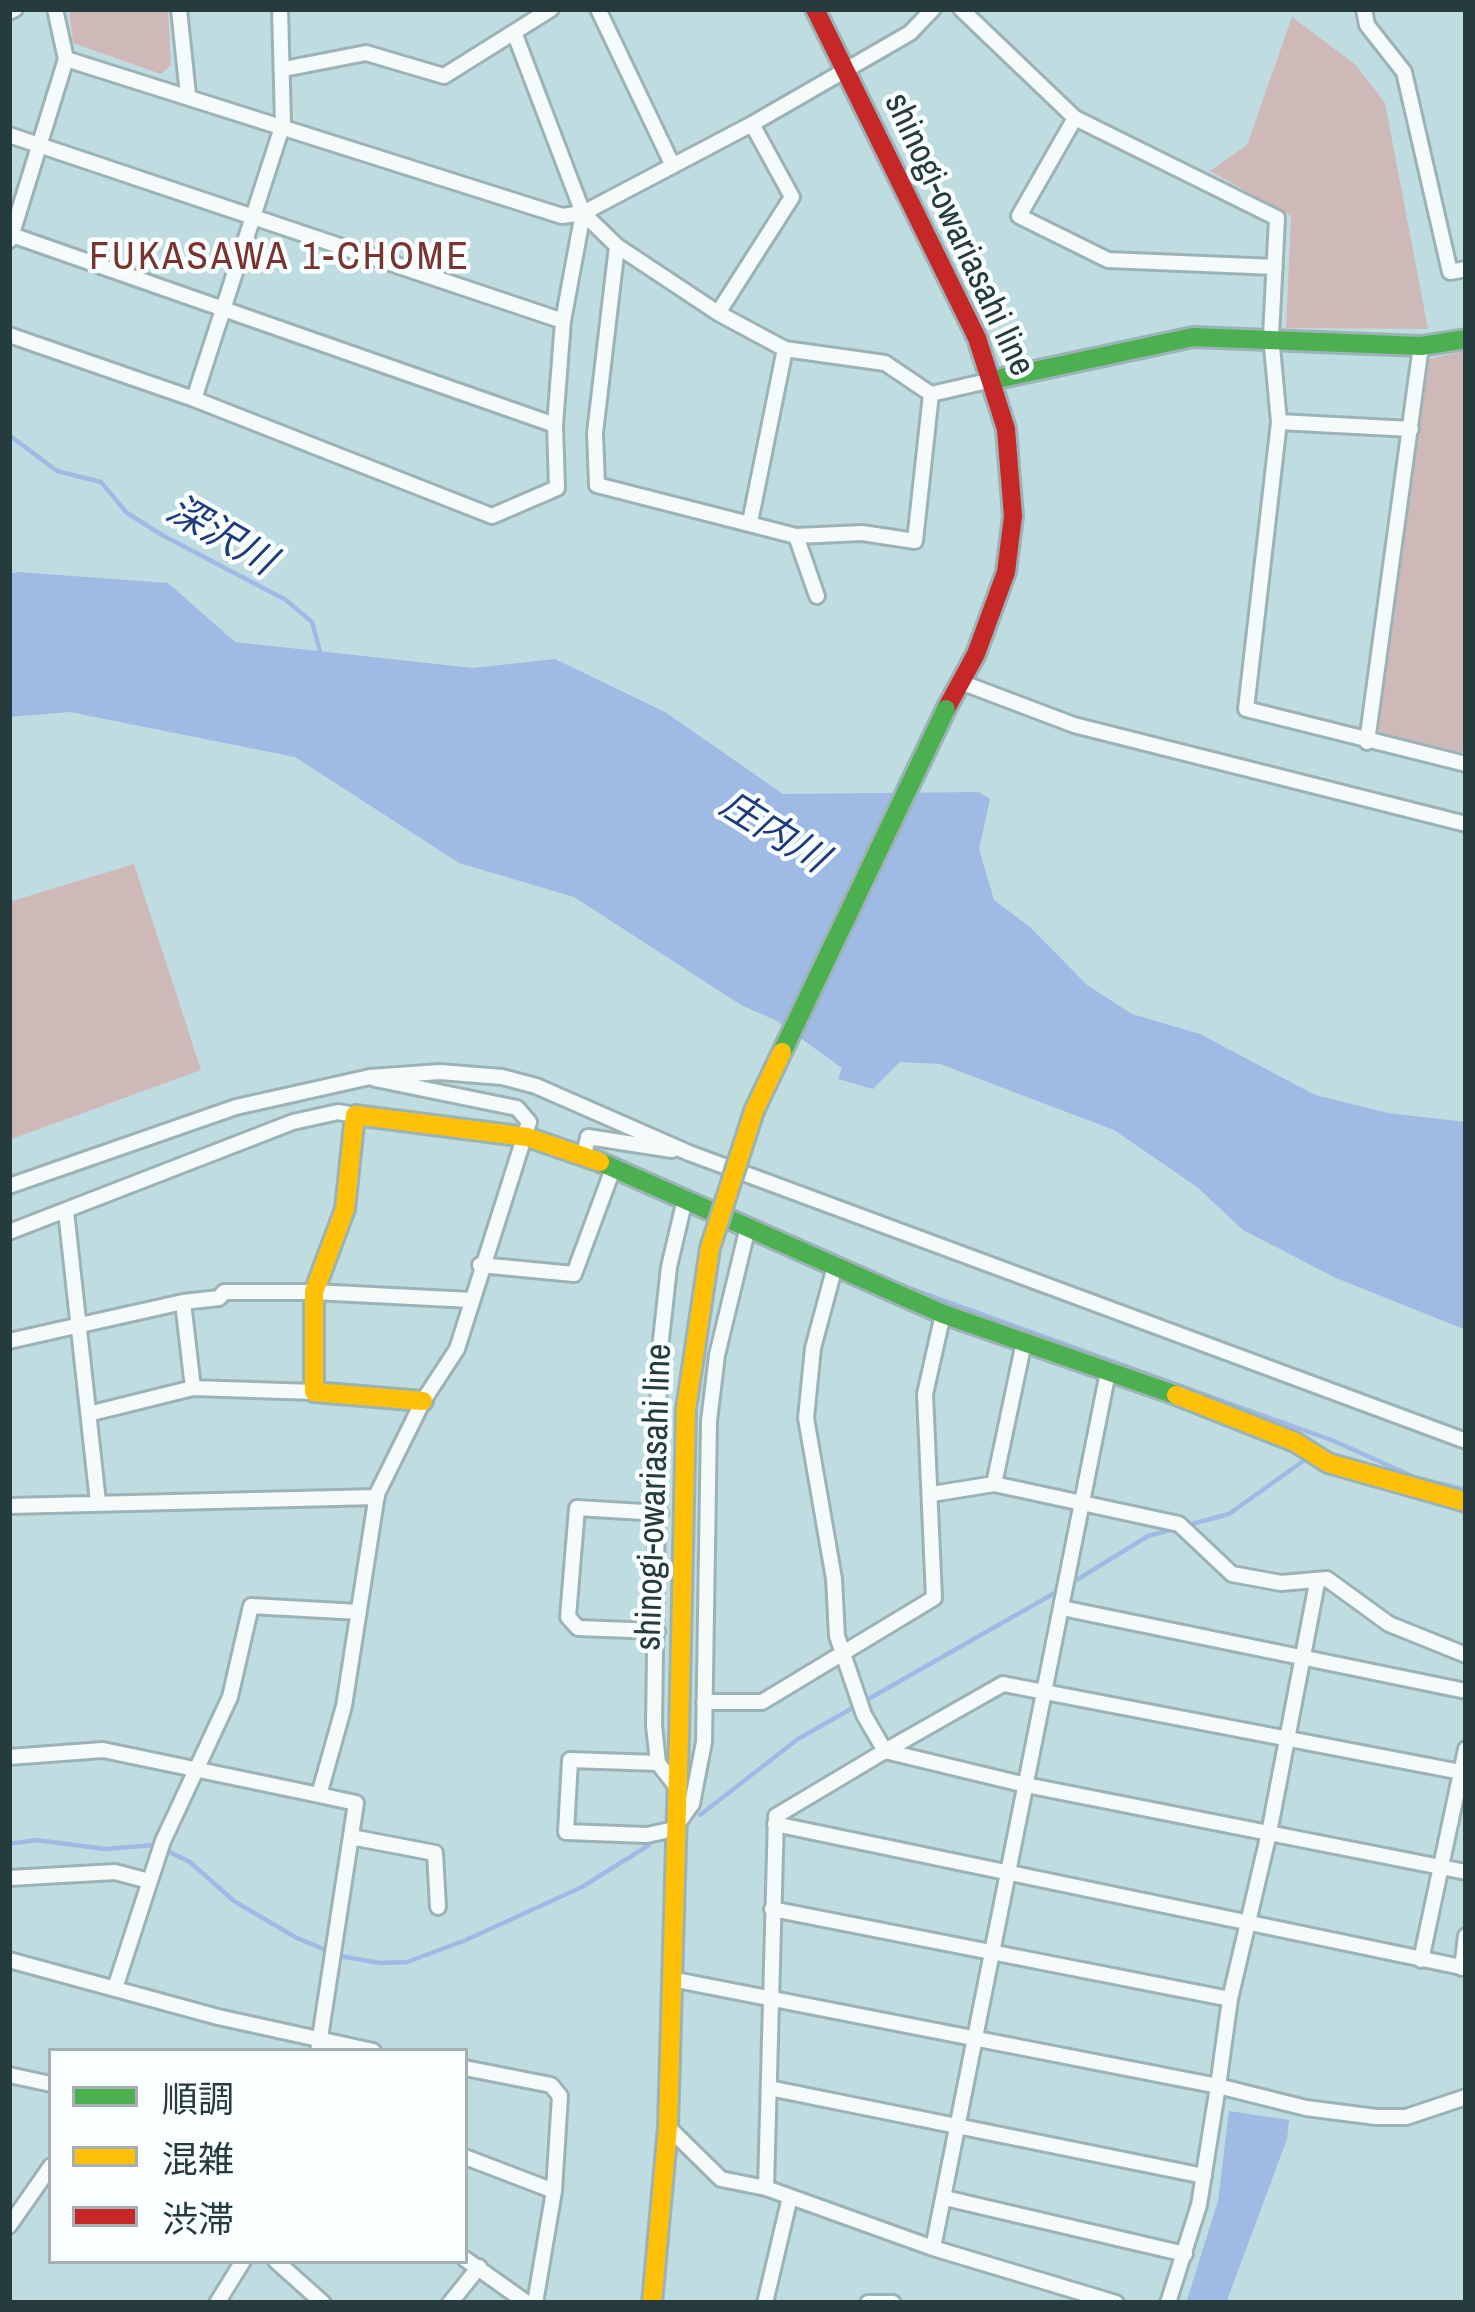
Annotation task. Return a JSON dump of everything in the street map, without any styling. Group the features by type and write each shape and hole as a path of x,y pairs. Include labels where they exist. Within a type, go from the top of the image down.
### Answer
{"main road":[{"name":"shinogi-owariasahi line","path":"652,2303 668,2127 686,1409 715,1229 754,1111 946,709 963,683 1001,593 1011,543 1010,455 977,338 814,9"},
{"path":"992,380 1146,343 1271,336 1420,346 1466,339"},
{"path":"423,1400 314,1392 314,1292 350,1187 355,1115 527,1137 584,1154 834,1270 943,1314 1226,1413 1295,1442 1328,1463 1466,1502"}],"street":[{"path":"56,9 66,59 10,237 224,307 555,425"},
{"path":"179,9 188,95"},
{"path":"194,399 283,124 280,9"},
{"path":"284,69 366,52 444,76 551,9"},
{"path":"598,9 673,166"},
{"path":"66,59 562,216 583,213 752,124 910,33 934,9"},
{"path":"962,9 1075,118 1277,218 1271,336 1280,422 1246,709 1466,764"},
{"path":"1364,9 1367,26 1404,72 1450,272 1466,268"},
{"path":"514,32 583,213 617,246 718,313 785,349 885,363 931,394 992,380"},
{"path":"1075,118 1019,216 1108,260 1275,267"},
{"path":"718,313 792,197 752,124"},
{"path":"9,135 42,142 563,321"},
{"path":"9,335 194,399 492,516 557,488 555,425 563,321 583,213"},
{"path":"617,246 595,433 597,485 796,536 862,532 915,541 931,394"},
{"path":"1367,742 1420,346"},
{"path":"750,522 785,349"},
{"path":"1280,422 1411,429"},
{"path":"796,536 817,596"},
{"path":"963,683 1074,725 1466,824"},
{"path":"9,1186 236,1107 370,1077 440,1072 502,1077 536,1086 689,1153 1466,1442"},
{"path":"319,1795 344,1706 376,1497 423,1400 457,1349 529,1122 517,1108 370,1077"},
{"path":"9,1232 292,1122 338,1112 355,1115"},
{"path":"584,1154 588,1137 689,1153"},
{"path":"481,1265 574,1274 614,1166"},
{"path":"675,1785 658,1763 659,1358 669,1267 685,1199"},
{"path":"66,1211 82,1320 98,1502"},
{"path":"658,1763 570,1760 566,1832 647,1834 674,1829 692,1804 704,1702 709,1421 717,1355 747,1231"},
{"path":"834,1270 813,1348 806,1418 842,1652 860,1706 884,1751 1026,1785 1466,1872"},
{"path":"9,1341 82,1320 220,1298 224,1292 471,1300"},
{"path":"184,1301 194,1388"},
{"path":"704,1702 762,1702 934,1598 925,1394 943,1314"},
{"path":"994,1484 1024,1342"},
{"path":"932,2248 1108,1372"},
{"path":"92,1413 194,1388 314,1392"},
{"path":"932,1494 994,1484 1183,1529 1232,1574 1317,1583 1327,1579 1389,1624 1466,1655"},
{"path":"9,1506 376,1497"},
{"path":"657,1630 578,1628 568,1617 577,1508 660,1513"},
{"path":"1168,2303 1204,2176 1230,1999 1269,1833 1317,1583"},
{"path":"1064,1594 1303,1656 1466,1691"},
{"path":"116,1985 160,1847 230,1696 250,1606 358,1612"},
{"path":"766,2188 776,1816 884,1751 1003,1684 1464,1773"},
{"path":"1421,1960 1466,1749"},
{"path":"9,1757 103,1750 356,1803 318,2046 116,1985 9,1960"},
{"path":"775,1824 1464,1968 1466,1936"},
{"path":"350,1837 435,1852 438,1906"},
{"path":"9,1878 115,1872 149,1881"},
{"path":"772,1909 1230,1999"},
{"path":"671,1979 1219,2086 1306,2108 1406,2117 1466,2097"},
{"path":"450,2303 472,2263 531,2303 554,2191 560,2096 551,2085 468,2069"},
{"path":"9,2075 48,2083"},
{"path":"769,2087 1204,2176"},
{"path":"668,2127 721,2179 766,2188 1078,2298 1116,2303"},
{"path":"468,2158 554,2191"},
{"path":"9,2226 48,2171"},
{"path":"765,2303 790,2197"},
{"path":"945,2198 1185,2254"},
{"path":"217,2303 241,2264"},
{"path":"279,2264 323,2303"},
{"path":"868,2303 893,2303"}],"shaded area":[{"path":"69,9 168,9 171,65 161,74 73,43"},
{"path":"1292,17 1356,65 1385,103 1428,329 1286,328 1291,216 1210,171 1247,145"},
{"path":"1466,351 1466,753 1383,735 1375,725 1423,360"},
{"path":"134,864 201,1070 9,1140 9,902"}],"water":[{"name":"庄内川","path":"9,574 168,583 235,642 473,668 555,659 665,712 783,794 979,792 990,799 979,849 994,900 1030,927 1087,985 1132,1014 1200,1034 1315,1095 1388,1113 1466,1122 1466,1330 1336,1278 1243,1230 1197,1187 1114,1130 940,1064 900,1062 873,1089 838,1079 842,1068 777,1021 741,1005 574,897 459,863 295,757 70,712 9,717"},
{"path":"1229,2111 1289,2120 1287,2139 1226,2303 1186,2303 1218,2201"}],"waterway":[{"name":"深沢川","path":"9,435 57,471 101,482 127,513 162,535 286,600 312,622 321,655"},
{"path":"898,1284 1334,1441 1414,1477 1466,1490"},
{"path":"1070,1584 1148,1536 1229,1514 1306,1459"},
{"path":"700,1815 798,1739 1060,1590"},
{"path":"9,1844 36,1840 105,1849 155,1845 190,1862 234,1901 295,1937 340,1956 380,1963 407,1962 466,1940 582,1887 649,1845"}],"traffic: fast":[{"path":"992,380 1193,337 1421,346 1466,339"},
{"path":"782,1052 946,709"},
{"path":"600,1162 943,1314 1176,1395"}],"traffic: slow":[{"path":"679,1737 686,1409 710,1248 754,1111 782,1052"},
{"path":"423,1401 314,1392 314,1292 345,1209 355,1115 527,1137 600,1162"},
{"path":"1176,1395 1295,1442 1328,1463 1466,1502"},
{"path":"652,2303 668,2127 679,1737"}],"traffic: jam":[{"path":"815,9 977,338 1006,429 1013,516 1006,572 976,654 946,709"}],"district":[{"name":"FUKASAWA 1-CHOME","path":"280,259"}]}
